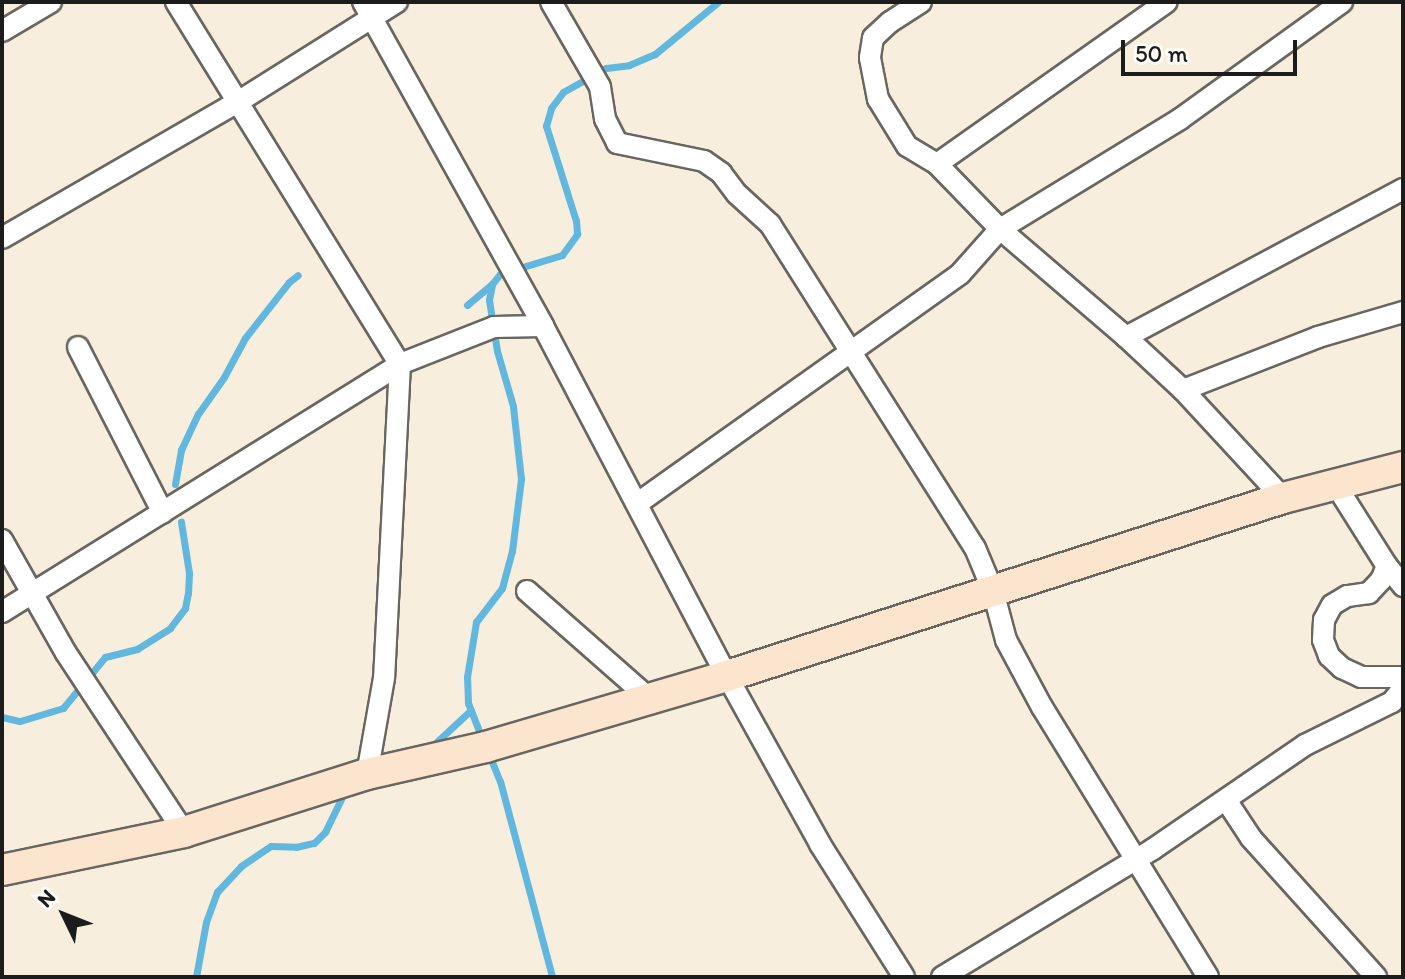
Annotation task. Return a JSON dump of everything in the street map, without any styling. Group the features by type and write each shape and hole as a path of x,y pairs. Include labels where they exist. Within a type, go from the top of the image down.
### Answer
{"street":[{"path":"2,31 51,2"},
{"path":"176,2 400,364 384,678 367,774"},
{"path":"2,238 238,102 368,10 397,2"},
{"path":"551,2 600,87 605,119 617,143 704,161 721,173 737,194 770,224 975,548 993,591 1006,640 1042,707 1208,977"},
{"path":"921,2 873,38 870,58 878,99 907,146 937,164 1000,229 1183,390 1283,498"},
{"path":"937,164 1167,2"},
{"path":"638,503 960,274 1000,229 1180,119 1342,2"},
{"path":"368,10 543,326 727,676 820,844 904,977"},
{"path":"1126,337 1403,189"},
{"path":"1183,390 1318,337 1403,312"},
{"path":"2,612 400,364 494,327 543,326"},
{"path":"78,347 167,510"},
{"path":"2,870 184,832 367,774 486,747 727,676 1283,498 1337,487 1403,467"},
{"path":"1337,487 1403,586"},
{"path":"2,540 78,672 184,832"},
{"path":"1387,566 1381,580 1369,593 1347,596 1332,605 1324,620 1323,640 1329,656 1342,668 1361,677 1403,677"},
{"path":"527,591 649,698"},
{"path":"942,977 1226,800 1305,745 1392,702 1403,688"},
{"path":"1226,800 1251,838 1376,977"}],"waterway":[{"path":"483,741 468,703 467,677 476,622 502,588 512,551 521,479 513,406 497,351 489,300 492,284 500,274 562,255 577,234 576,221 546,126 551,108 563,92 606,68 629,65 655,54 718,2"},
{"path":"175,484 181,450 198,414 224,377 245,338 298,275"},
{"path":"467,305 492,284"},
{"path":"2,717 20,721 63,708 105,657 137,649 170,628 185,608 188,593 189,573 181,522"},
{"path":"431,747 471,710"},
{"path":"488,752 500,781 552,977"},
{"path":"196,977 206,922 217,892 241,866 271,846 296,847 314,843 325,832 344,793"}]}
